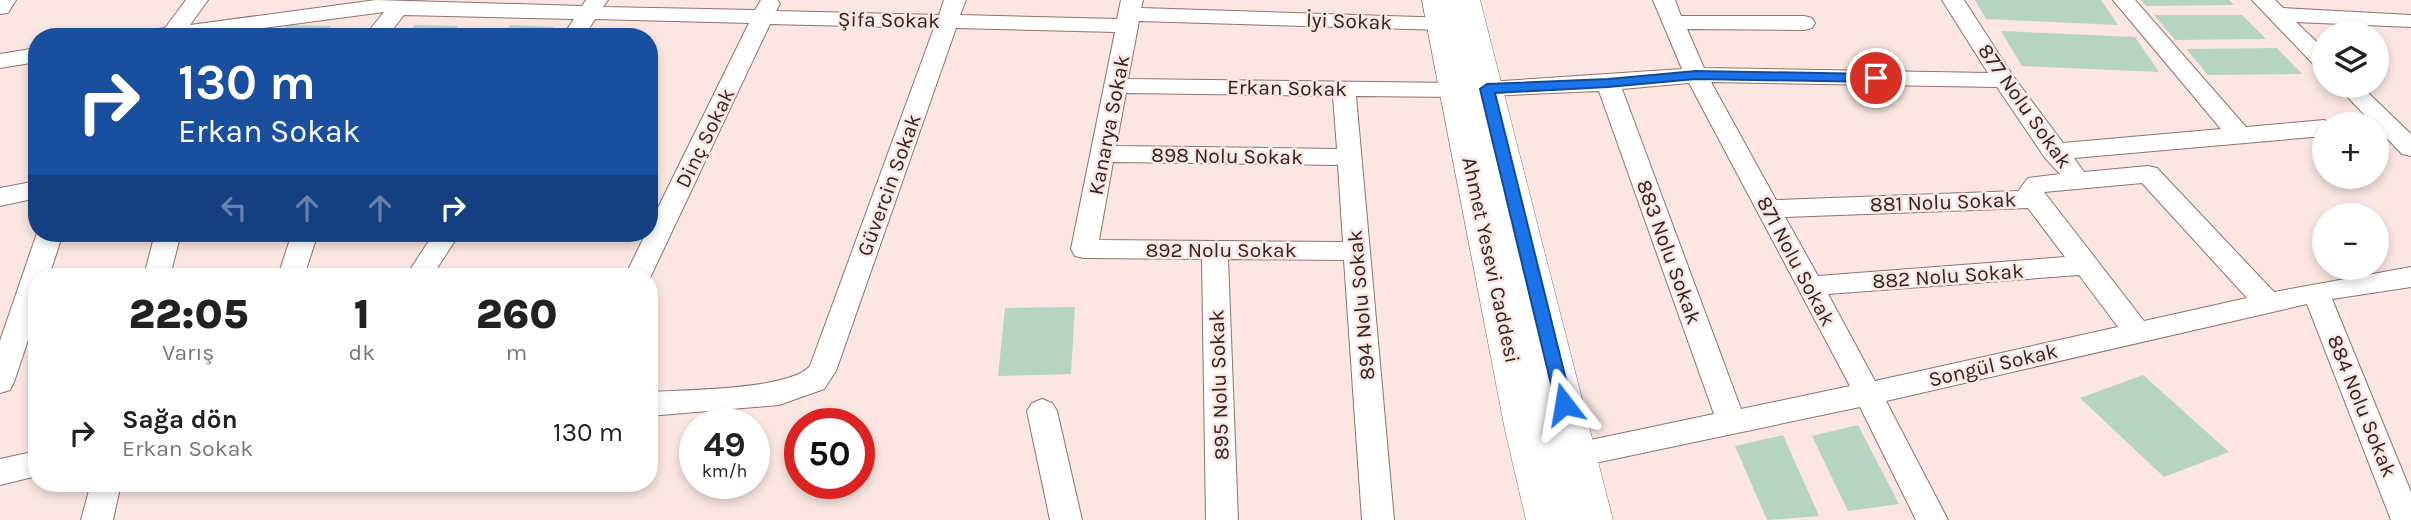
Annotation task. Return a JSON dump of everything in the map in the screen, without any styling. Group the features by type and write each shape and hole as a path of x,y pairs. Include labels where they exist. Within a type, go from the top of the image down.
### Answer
{"main road":[{"name":"Ahmet Yesevi Caddesi","path":"1448,8 1576,455 1591,520"},
{"name":"Ahmet Yesevi Caddesi","path":"1471,90 1526,430 1548,520"}],"street":[{"path":"0,8 5,0"},
{"path":"176,28 197,0"},
{"name":"877 Nolu Sokak","path":"1953,0 2004,80 2054,152 2078,181 2147,174"},
{"path":"2124,0 2240,136"},
{"path":"382,28 402,4"},
{"name":"Şifa Sokak","path":"231,28 402,4 1130,13"},
{"path":"579,28 593,6"},
{"path":"2269,7 2411,20"},
{"path":"2269,7 2312,50"},
{"name":"Dinç Sokak","path":"658,234 767,8"},
{"name":"İyi Sokak","path":"1130,13 1448,8"},
{"name":"Güvercin Sokak","path":"822,371 952,11"},
{"path":"1669,11 1804,23"},
{"name":"871 Nolu Sokak","path":"1669,11 1696,75 1868,394 1932,520"},
{"name":"Kanarya Sokak","path":"1084,249 1130,13"},
{"path":"0,61 28,56"},
{"name":"Erkan Sokak","path":"1117,86 1471,90 1608,83 1696,75 2004,80"},
{"name":"883 Nolu Sokak","path":"1608,83 1731,421"},
{"name":"894 Nolu Sokak","path":"1344,89 1378,520"},
{"path":"2054,152 2312,129"},
{"path":"2389,134 2411,148"},
{"path":"2122,147 2268,303"},
{"name":"898 Nolu Sokak","path":"1104,154 1349,158"},
{"path":"2035,199 2030,190 2037,184 2078,181"},
{"path":"0,197 28,191"},
{"name":"881 Nolu Sokak","path":"1768,208 2035,199 2137,332"},
{"path":"38,268 47,242"},
{"path":"159,268 166,242"},
{"path":"294,268 302,242"},
{"path":"424,268 441,242"},
{"name":"Dinç Sokak","path":"642,268 654,242"},
{"name":"892 Nolu Sokak","path":"1084,249 1357,251"},
{"name":"895 Nolu Sokak","path":"1215,250 1222,520"},
{"name":"882 Nolu Sokak","path":"1810,286 2085,265"},
{"name":"Songül Sokak","path":"1576,455 1868,394 2316,292 2411,277"},
{"name":"884 Nolu Sokak","path":"2316,292 2407,520"},
{"path":"0,382 28,299"},
{"path":"658,403 779,394 814,381 822,371"},
{"path":"1042,411 1066,520"},
{"path":"0,472 28,465"},
{"path":"97,520 104,492"}],"building":[{"path":"1975,0 2101,0 2118,25 1986,19"},
{"path":"2141,0 2229,0 2234,5 2146,6"},
{"path":"2154,15 2242,15 2266,39 2175,40"},
{"path":"287,25 331,26 329,28 284,28"},
{"path":"415,25 458,26 457,28 412,28"},
{"path":"510,25 554,27 553,28 508,28"},
{"path":"2001,31 2135,37 2159,72 2022,66"},
{"path":"2277,48 2302,74 2208,75 2186,49"},
{"path":"1075,307 1071,374 998,376 1005,308"},
{"path":"2143,375 2229,452 2164,477 2080,398"},
{"path":"1858,425 1899,504 1848,511 1812,436"},
{"path":"1783,435 1819,516 1767,520 1735,446"}],"route":[{"path":"1564,404 1487,89 1608,83 1696,75 1876,78"}]}
